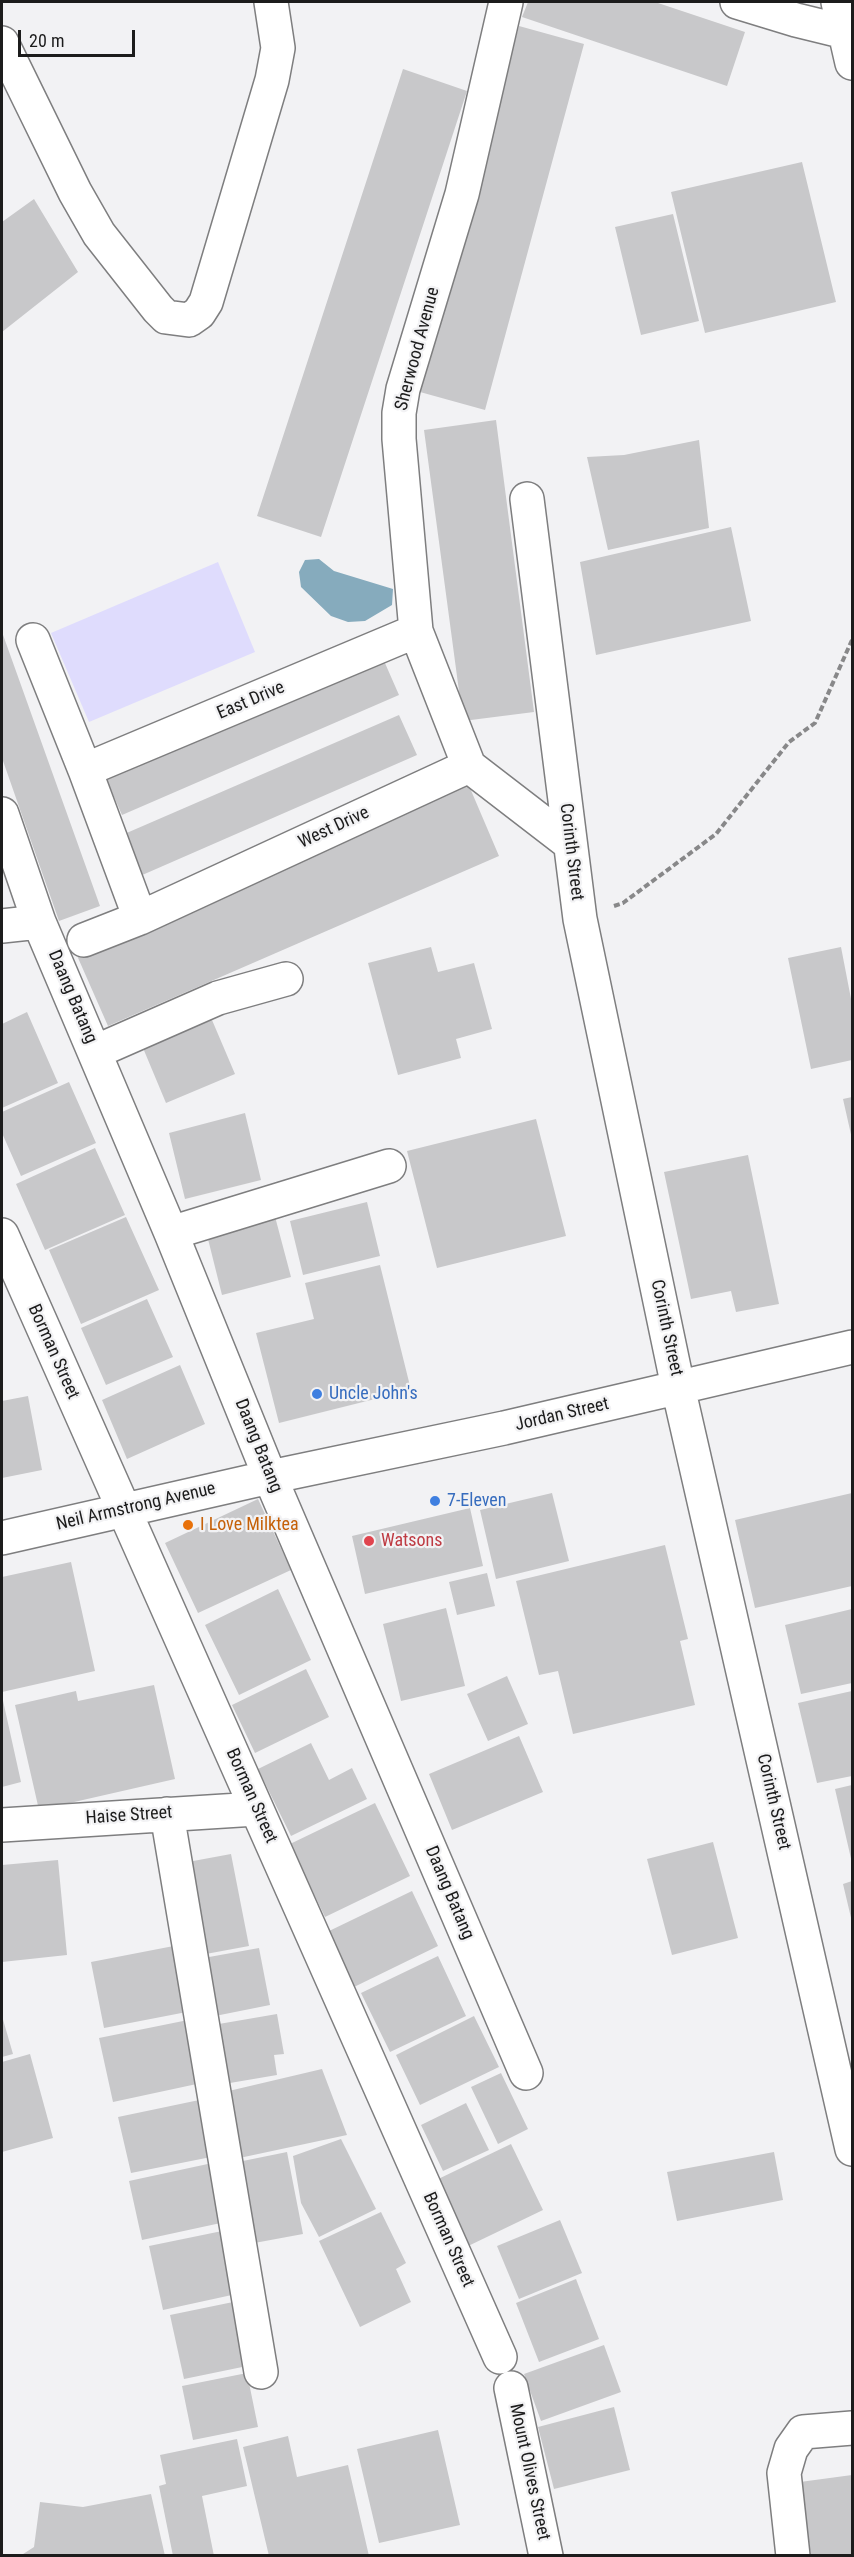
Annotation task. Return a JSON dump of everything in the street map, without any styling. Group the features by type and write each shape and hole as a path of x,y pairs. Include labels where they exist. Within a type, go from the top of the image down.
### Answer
{"street":[{"path":"2,43 75,192 99,234 166,317 189,320 199,313 206,302 272,80 278,48 271,2"},
{"name":"Sherwood Avenue","path":"469,766 416,631 399,439 399,413 403,389 462,194 506,2"},
{"path":"737,2 773,14 845,21 852,63"},
{"name":"Corinth Street","path":"527,499 579,919 678,1387 852,2149"},
{"name":"East Drive","path":"85,770 416,631"},
{"path":"33,640 85,770 140,918"},
{"path":"469,766 569,843"},
{"name":"West Drive","path":"84,940 140,918 469,766"},
{"name":"Daang Batang","path":"2,814 39,922 171,1233 270,1477 525,2073"},
{"path":"2,926 39,922"},
{"path":"95,1052 218,998 286,979"},
{"path":"171,1233 389,1166"},
{"name":"Borman Street","path":"2,1235 500,2357"},
{"name":"Jordan Street","path":"270,1477 504,1428 852,1347"},
{"name":"Neil Armstrong Avenue","path":"2,1538 270,1477"},
{"name":"Haise Street","path":"2,1825 256,1809"},
{"path":"167,1814 261,2372"},
{"name":"Mount Olives Street","path":"511,2388 546,2556"},
{"path":"793,2556 784,2473 791,2449 803,2432 852,2428"}],"path":[{"path":"579,919 623,903 716,834 789,742 815,723 852,640"}],"shaded area":[{"path":"319,559 334,571 393,589 392,605 365,621 348,622 331,616 301,587 299,572 305,560"},
{"path":"218,562 255,652 89,722 51,633"}],"building":[{"path":"528,2 655,2 745,32 727,86 522,17"},
{"path":"519,26 584,44 485,410 420,392"},
{"path":"403,69 467,91 321,537 257,516"},
{"path":"802,162 836,302 705,333 671,192"},
{"path":"34,199 78,272 2,332 2,222"},
{"path":"673,214 699,321 641,335 615,227"},
{"path":"496,420 534,712 463,721 424,430"},
{"path":"699,440 709,528 608,550 587,457 624,455"},
{"path":"731,527 751,621 596,655 580,562"},
{"path":"2,632 100,906 59,921 2,758"},
{"path":"381,654 399,695 122,815 104,774"},
{"path":"399,715 417,755 140,876 122,835"},
{"path":"467,781 499,856 108,1026 75,951"},
{"path":"431,947 438,972 474,963 492,1029 456,1039 461,1058 398,1075 368,963"},
{"path":"841,947 852,1004 852,1060 811,1069 788,958"},
{"path":"27,1012 58,1083 2,1108 2,1024"},
{"path":"212,1020 235,1074 166,1103 143,1048"},
{"path":"69,1082 96,1143 21,1176 2,1133 2,1112"},
{"path":"852,1097 852,1139 843,1099"},
{"path":"245,1113 261,1180 185,1199 169,1133"},
{"path":"536,1119 566,1236 437,1268 407,1151"},
{"path":"95,1148 125,1215 45,1250 16,1184"},
{"path":"748,1155 779,1304 736,1312 731,1291 691,1299 664,1172"},
{"path":"367,1202 380,1256 303,1275 290,1221"},
{"path":"273,1209 291,1277 222,1295 205,1227"},
{"path":"126,1217 159,1290 81,1324 49,1250"},
{"path":"380,1265 411,1390 279,1423 256,1333 314,1319 305,1283"},
{"path":"147,1299 173,1357 106,1385 81,1328"},
{"path":"180,1365 205,1424 127,1459 102,1400"},
{"path":"28,1396 42,1470 2,1478 2,1401"},
{"path":"552,1493 569,1561 496,1579 480,1510"},
{"path":"852,1493 852,1586 755,1608 735,1520"},
{"path":"258,1499 291,1570 198,1613 165,1543"},
{"path":"470,1508 483,1566 365,1594 352,1536"},
{"path":"665,1545 688,1639 680,1641 695,1705 573,1734 558,1671 539,1675 516,1581"},
{"path":"71,1562 95,1671 2,1692 2,1577"},
{"path":"487,1573 495,1606 457,1615 449,1582"},
{"path":"278,1589 311,1660 239,1695 205,1625"},
{"path":"446,1608 465,1686 401,1701 383,1624"},
{"path":"852,1609 852,1683 801,1694 785,1625"},
{"path":"306,1669 329,1717 255,1753 232,1705"},
{"path":"507,1676 528,1724 488,1741 467,1694"},
{"path":"154,1685 175,1779 39,1810 15,1705 76,1691 78,1701"},
{"path":"852,1691 852,1776 817,1783 798,1703"},
{"path":"2,1696 21,1782 2,1787"},
{"path":"519,1736 543,1792 452,1830 429,1774"},
{"path":"311,1743 329,1780 352,1768 367,1799 291,1836 258,1769"},
{"path":"852,1785 852,1863 835,1789"},
{"path":"375,1803 410,1876 325,1917 290,1844"},
{"path":"713,1842 738,1938 672,1955 647,1859"},
{"path":"231,1854 249,1946 195,1956 177,1864"},
{"path":"58,1860 67,1955 2,1962 2,1865"},
{"path":"852,1881 852,1922 843,1884"},
{"path":"412,1891 438,1946 354,1987 327,1932"},
{"path":"184,1944 197,2010 104,2028 91,1962"},
{"path":"259,1948 270,2005 210,2017 198,1959"},
{"path":"438,1956 466,2016 390,2052 361,1993"},
{"path":"277,2014 284,2054 274,2055 277,2075 224,2084 213,2025"},
{"path":"2,2016 13,2054 2,2057"},
{"path":"474,2016 499,2067 420,2105 396,2055"},
{"path":"193,2019 206,2082 113,2102 99,2038"},
{"path":"30,2054 53,2138 2,2152 2,2062"},
{"path":"322,2069 347,2135 230,2160 216,2094"},
{"path":"501,2073 528,2129 498,2144 471,2087"},
{"path":"204,2099 216,2156 131,2173 118,2117"},
{"path":"466,2103 489,2150 443,2171 421,2125"},
{"path":"341,2139 376,2209 319,2237 301,2203 293,2156"},
{"path":"511,2144 543,2210 464,2248 432,2182"},
{"path":"287,2152 303,2234 249,2244 233,2163"},
{"path":"774,2152 783,2200 677,2221 667,2172"},
{"path":"217,2162 230,2221 142,2240 129,2181"},
{"path":"381,2212 406,2263 396,2269 411,2302 360,2327 319,2241"},
{"path":"560,2220 582,2273 519,2299 497,2246"},
{"path":"227,2230 241,2293 163,2310 149,2246"},
{"path":"576,2279 599,2339 539,2362 516,2303"},
{"path":"238,2301 252,2365 184,2379 170,2315"},
{"path":"604,2345 621,2392 541,2421 524,2374"},
{"path":"247,2373 258,2427 193,2440 182,2386"},
{"path":"614,2407 630,2470 554,2489 538,2427"},
{"path":"438,2430 460,2525 379,2543 357,2449"},
{"path":"288,2436 297,2477 348,2465 369,2556 269,2556 243,2447"},
{"path":"237,2439 247,2486 202,2496 214,2556 173,2556 159,2486 166,2484 160,2455"},
{"path":"852,2475 852,2556 811,2556 800,2482"},
{"path":"151,2494 165,2556 20,2556 34,2547 40,2502 83,2507"}],"place":[{"name":"Uncle John's","path":"317,1394"},
{"name":"7-Eleven","path":"435,1501"},
{"name":"I Love Milktea","path":"188,1525"},
{"name":"Watsons","path":"369,1541"}]}
